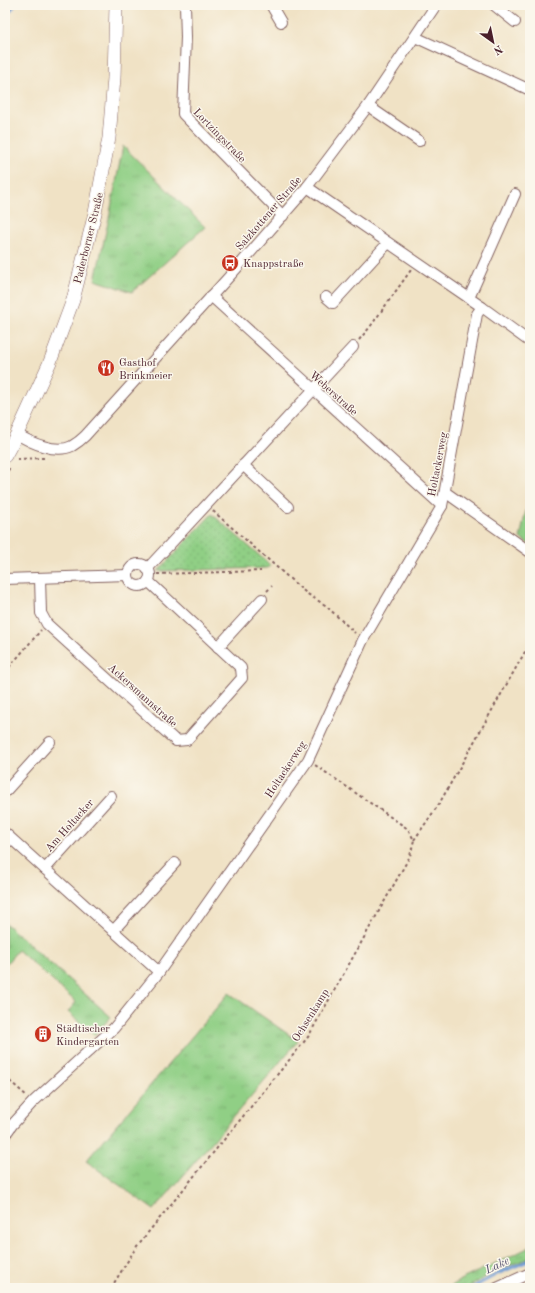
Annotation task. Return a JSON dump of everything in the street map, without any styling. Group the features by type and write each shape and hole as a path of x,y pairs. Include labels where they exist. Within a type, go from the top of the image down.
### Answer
{"main road":[{"name":"Paderborner Straße","path":"5,456 17,434 50,362 70,307 96,213 109,138 114,78 116,5"}],"street":[{"name":"Lortzingstraße","path":"185,5 186,37 184,114 283,216"},
{"path":"271,5 281,22"},
{"name":"Salzkottener Straße","path":"17,434 39,445 61,449 73,446 85,436 283,216 307,187 368,106 436,5"},
{"path":"494,5 515,22"},
{"path":"415,37 530,90"},
{"path":"368,106 418,141"},
{"path":"307,187 482,307 530,342"},
{"path":"469,298 515,194"},
{"path":"326,297 333,303 388,243"},
{"name":"Weberstraße","path":"211,296 442,506"},
{"name":"Holtackerweg","path":"5,1135 33,1102 114,1028 159,972 308,760 363,640 442,506 477,314 482,307"},
{"path":"148,575 140,565 134,566 129,570 128,575 129,580 135,586 141,586 148,575 206,505 353,347"},
{"path":"243,465 288,508"},
{"path":"445,492 530,552"},
{"path":"5,579 128,575"},
{"name":"Ackersmannstraße","path":"40,578 41,613 47,624 176,741 187,740 242,678 241,668 218,647 148,575"},
{"path":"218,647 262,599"},
{"path":"5,792 50,742"},
{"name":"Am Holtacker","path":"45,869 111,796"},
{"name":"Am Holtacker","path":"5,833 159,972"},
{"path":"114,931 175,863"},
{"path":"497,1288 530,1273"}],"path":[{"path":"353,347 370,327 416,263"},
{"path":"206,505 306,593 326,605 363,640"},
{"path":"148,575 261,571"},
{"path":"5,672 47,624"},
{"name":"Ochsenkamp","path":"111,1288 137,1246 308,1037 410,856 414,840 438,804 530,643"},
{"path":"308,760 408,829 414,840"},
{"path":"5,1077 33,1102"}],"green space":[{"path":"123,146 205,227 132,292 95,280"},
{"path":"530,492 530,545 520,538"},
{"path":"212,514 269,564 270,567 158,571"},
{"path":"5,923 111,1017 94,1035 68,1012 76,1002 18,950 5,965"},
{"path":"229,993 298,1041 154,1210 86,1161"},
{"path":"530,1247 530,1258 497,1270 467,1288 449,1288 460,1280"}],"waterway":[{"path":"5,17 15,5"},
{"name":"Lake","path":"472,1288 499,1273 530,1260"}],"place":[{"name":"Knappstraße","path":"230,263"},
{"name":"Gasthof Brinkmeier","path":"106,368"},
{"name":"Städtischer Kindergarten","path":"43,1034"}]}
